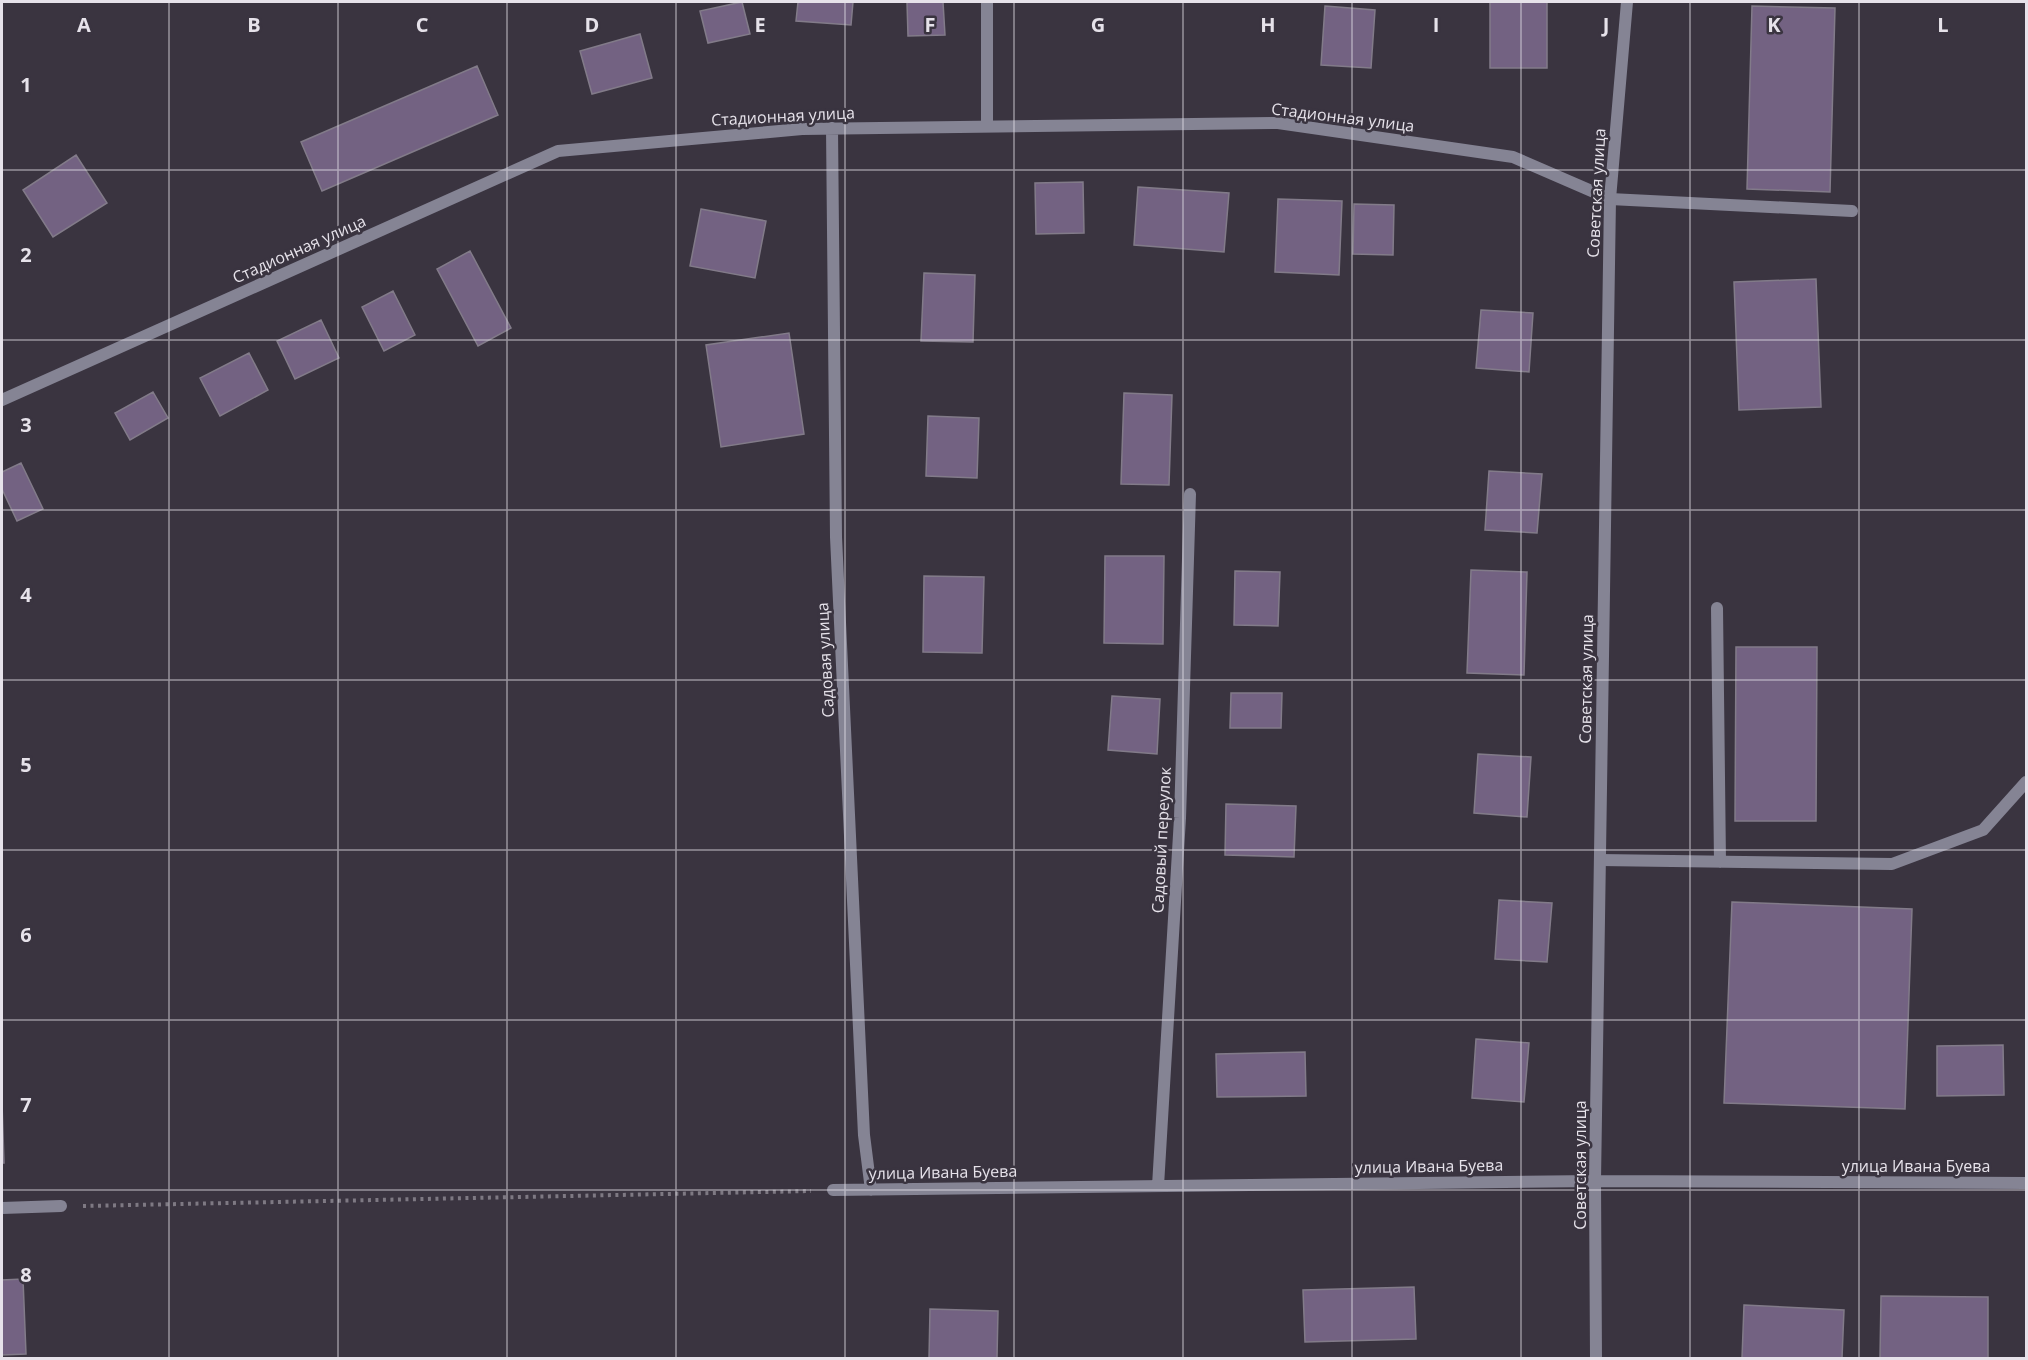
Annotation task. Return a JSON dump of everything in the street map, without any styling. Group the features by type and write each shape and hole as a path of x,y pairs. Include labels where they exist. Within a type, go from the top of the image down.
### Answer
{"street":[{"path":"987,2 987,126"},
{"name":"Советская улица","path":"1596,1359 1595,1181 1610,199 1627,2"},
{"name":"Стадионная улица","path":"2,400 558,151 802,129 1278,123 1513,157 1610,199"},
{"name":"Садовая улица","path":"832,129 836,537 864,1135 871,1190"},
{"path":"1610,199 1852,211"},
{"name":"Садовый переулок","path":"1158,1186 1180,818 1190,494"},
{"path":"1718,608 1720,862"},
{"path":"1600,860 1892,864 1983,830 2026,782"},
{"name":"улица Ивана Буева","path":"832,1190 1595,1181 2026,1183"},
{"path":"2,1209 61,1206"}],"path":[{"path":"61,1206 832,1190"}],"building":[{"path":"742,2 750,34 708,43 700,11"},
{"path":"798,2 853,2 851,25 796,21"},
{"path":"907,2 943,2 945,35 908,36"},
{"path":"1490,2 1547,2 1547,68 1490,68"},
{"path":"1325,6 1375,10 1371,68 1321,65"},
{"path":"1752,6 1835,8 1830,192 1747,189"},
{"path":"640,34 652,78 592,94 580,51"},
{"path":"477,66 498,115 322,191 301,142"},
{"path":"76,155 107,203 53,237 23,190"},
{"path":"1083,182 1084,233 1036,234 1035,183"},
{"path":"1138,187 1229,193 1224,252 1134,245"},
{"path":"1278,199 1342,201 1339,275 1275,272"},
{"path":"1354,204 1394,205 1393,255 1353,254"},
{"path":"701,209 766,221 755,278 690,266"},
{"path":"470,251 511,328 478,346 437,269"},
{"path":"924,273 975,275 973,342 921,341"},
{"path":"1816,279 1821,407 1739,410 1734,282"},
{"path":"393,291 415,335 384,351 362,307"},
{"path":"1481,310 1533,313 1529,372 1476,368"},
{"path":"321,320 339,358 295,379 277,341"},
{"path":"789,333 804,434 721,447 706,345"},
{"path":"249,353 268,390 220,416 200,378"},
{"path":"153,392 168,418 130,440 115,413"},
{"path":"1124,393 1172,395 1169,485 1121,484"},
{"path":"928,416 979,418 977,478 926,476"},
{"path":"21,463 43,509 17,521 2,489 2,472"},
{"path":"1489,471 1542,474 1537,533 1485,530"},
{"path":"1105,556 1164,556 1163,644 1104,643"},
{"path":"1471,570 1527,572 1524,675 1467,673"},
{"path":"1235,571 1280,572 1278,626 1234,625"},
{"path":"924,576 984,577 982,653 923,652"},
{"path":"1736,647 1817,647 1816,821 1735,821"},
{"path":"1231,693 1282,693 1281,728 1230,728"},
{"path":"1112,696 1160,699 1157,754 1108,750"},
{"path":"1478,754 1531,757 1527,817 1474,813"},
{"path":"1226,804 1296,806 1294,857 1225,855"},
{"path":"1499,900 1552,903 1547,962 1495,959"},
{"path":"1732,902 1912,909 1905,1109 1724,1103"},
{"path":"1476,1039 1529,1043 1524,1102 1472,1098"},
{"path":"2003,1045 2004,1095 1937,1096 1937,1046"},
{"path":"1305,1052 1306,1096 1217,1097 1216,1054"},
{"path":"2,1103 4,1163 2,1163"},
{"path":"23,1279 26,1354 2,1355 2,1280"},
{"path":"1414,1287 1416,1339 1305,1342 1303,1290"},
{"path":"1881,1296 1988,1297 1988,1358 1880,1358"},
{"path":"1744,1305 1844,1310 1842,1358 1742,1358"},
{"path":"930,1309 998,1311 997,1358 929,1358"}]}
